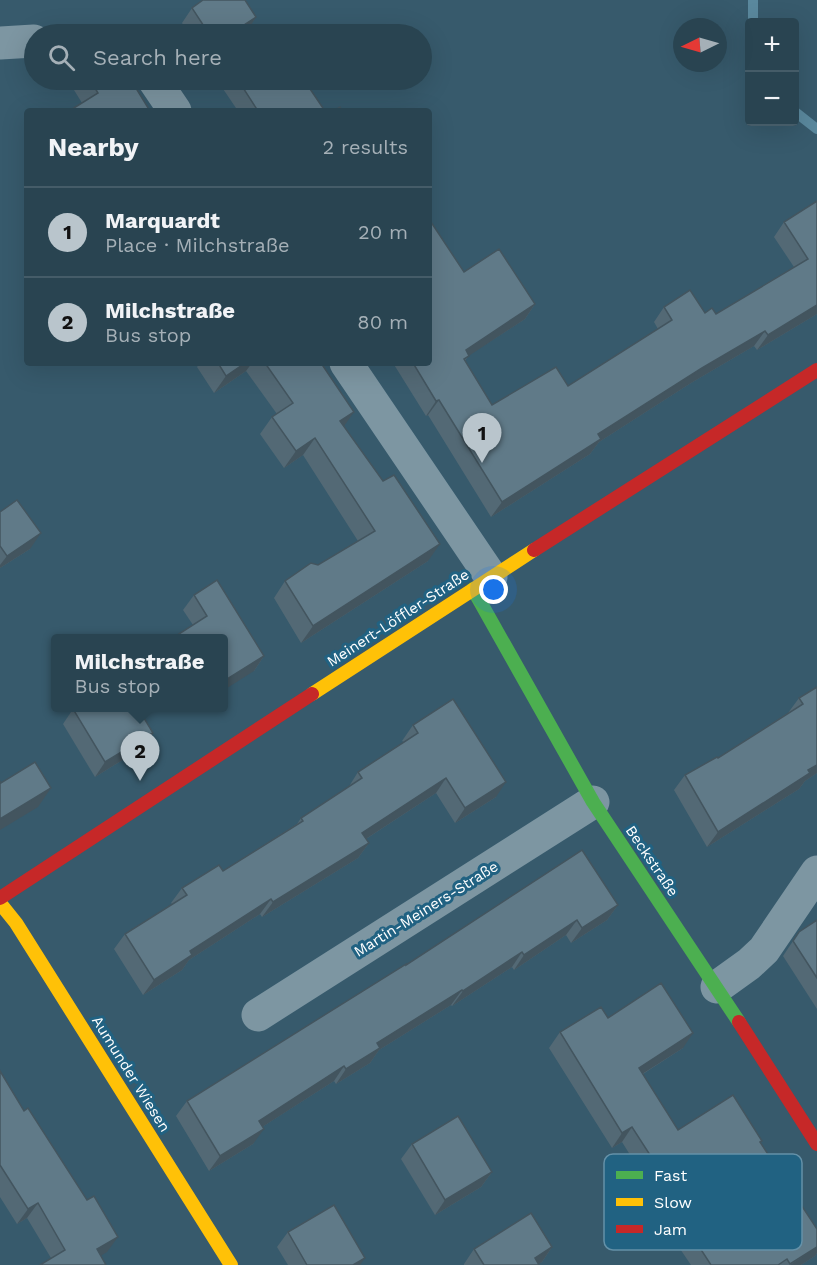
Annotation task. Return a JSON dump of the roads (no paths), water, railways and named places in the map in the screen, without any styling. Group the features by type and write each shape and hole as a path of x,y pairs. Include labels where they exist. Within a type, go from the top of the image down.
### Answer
{"street":[{"path":"0,43 24,42"},
{"path":"161,90 174,108"},
{"path":"348,366 482,583"},
{"name":"Meinert-Löffler-Straße","path":"0,898 482,583 817,370"},
{"name":"Beckstraße","path":"482,583 593,802 717,987 817,1144"},
{"name":"Martin-Meiners-Straße","path":"258,1015 593,802"},
{"path":"717,987 764,950 817,872"},
{"name":"Aumunder Wiesen","path":"0,903 16,923 231,1265"}],"waterway":[{"path":"753,0 753,18"},
{"path":"799,115 817,129"}],"place":[{"name":"Marquardt","path":"482,463"},
{"name":"Milchstraße","path":"140,781"}]}
